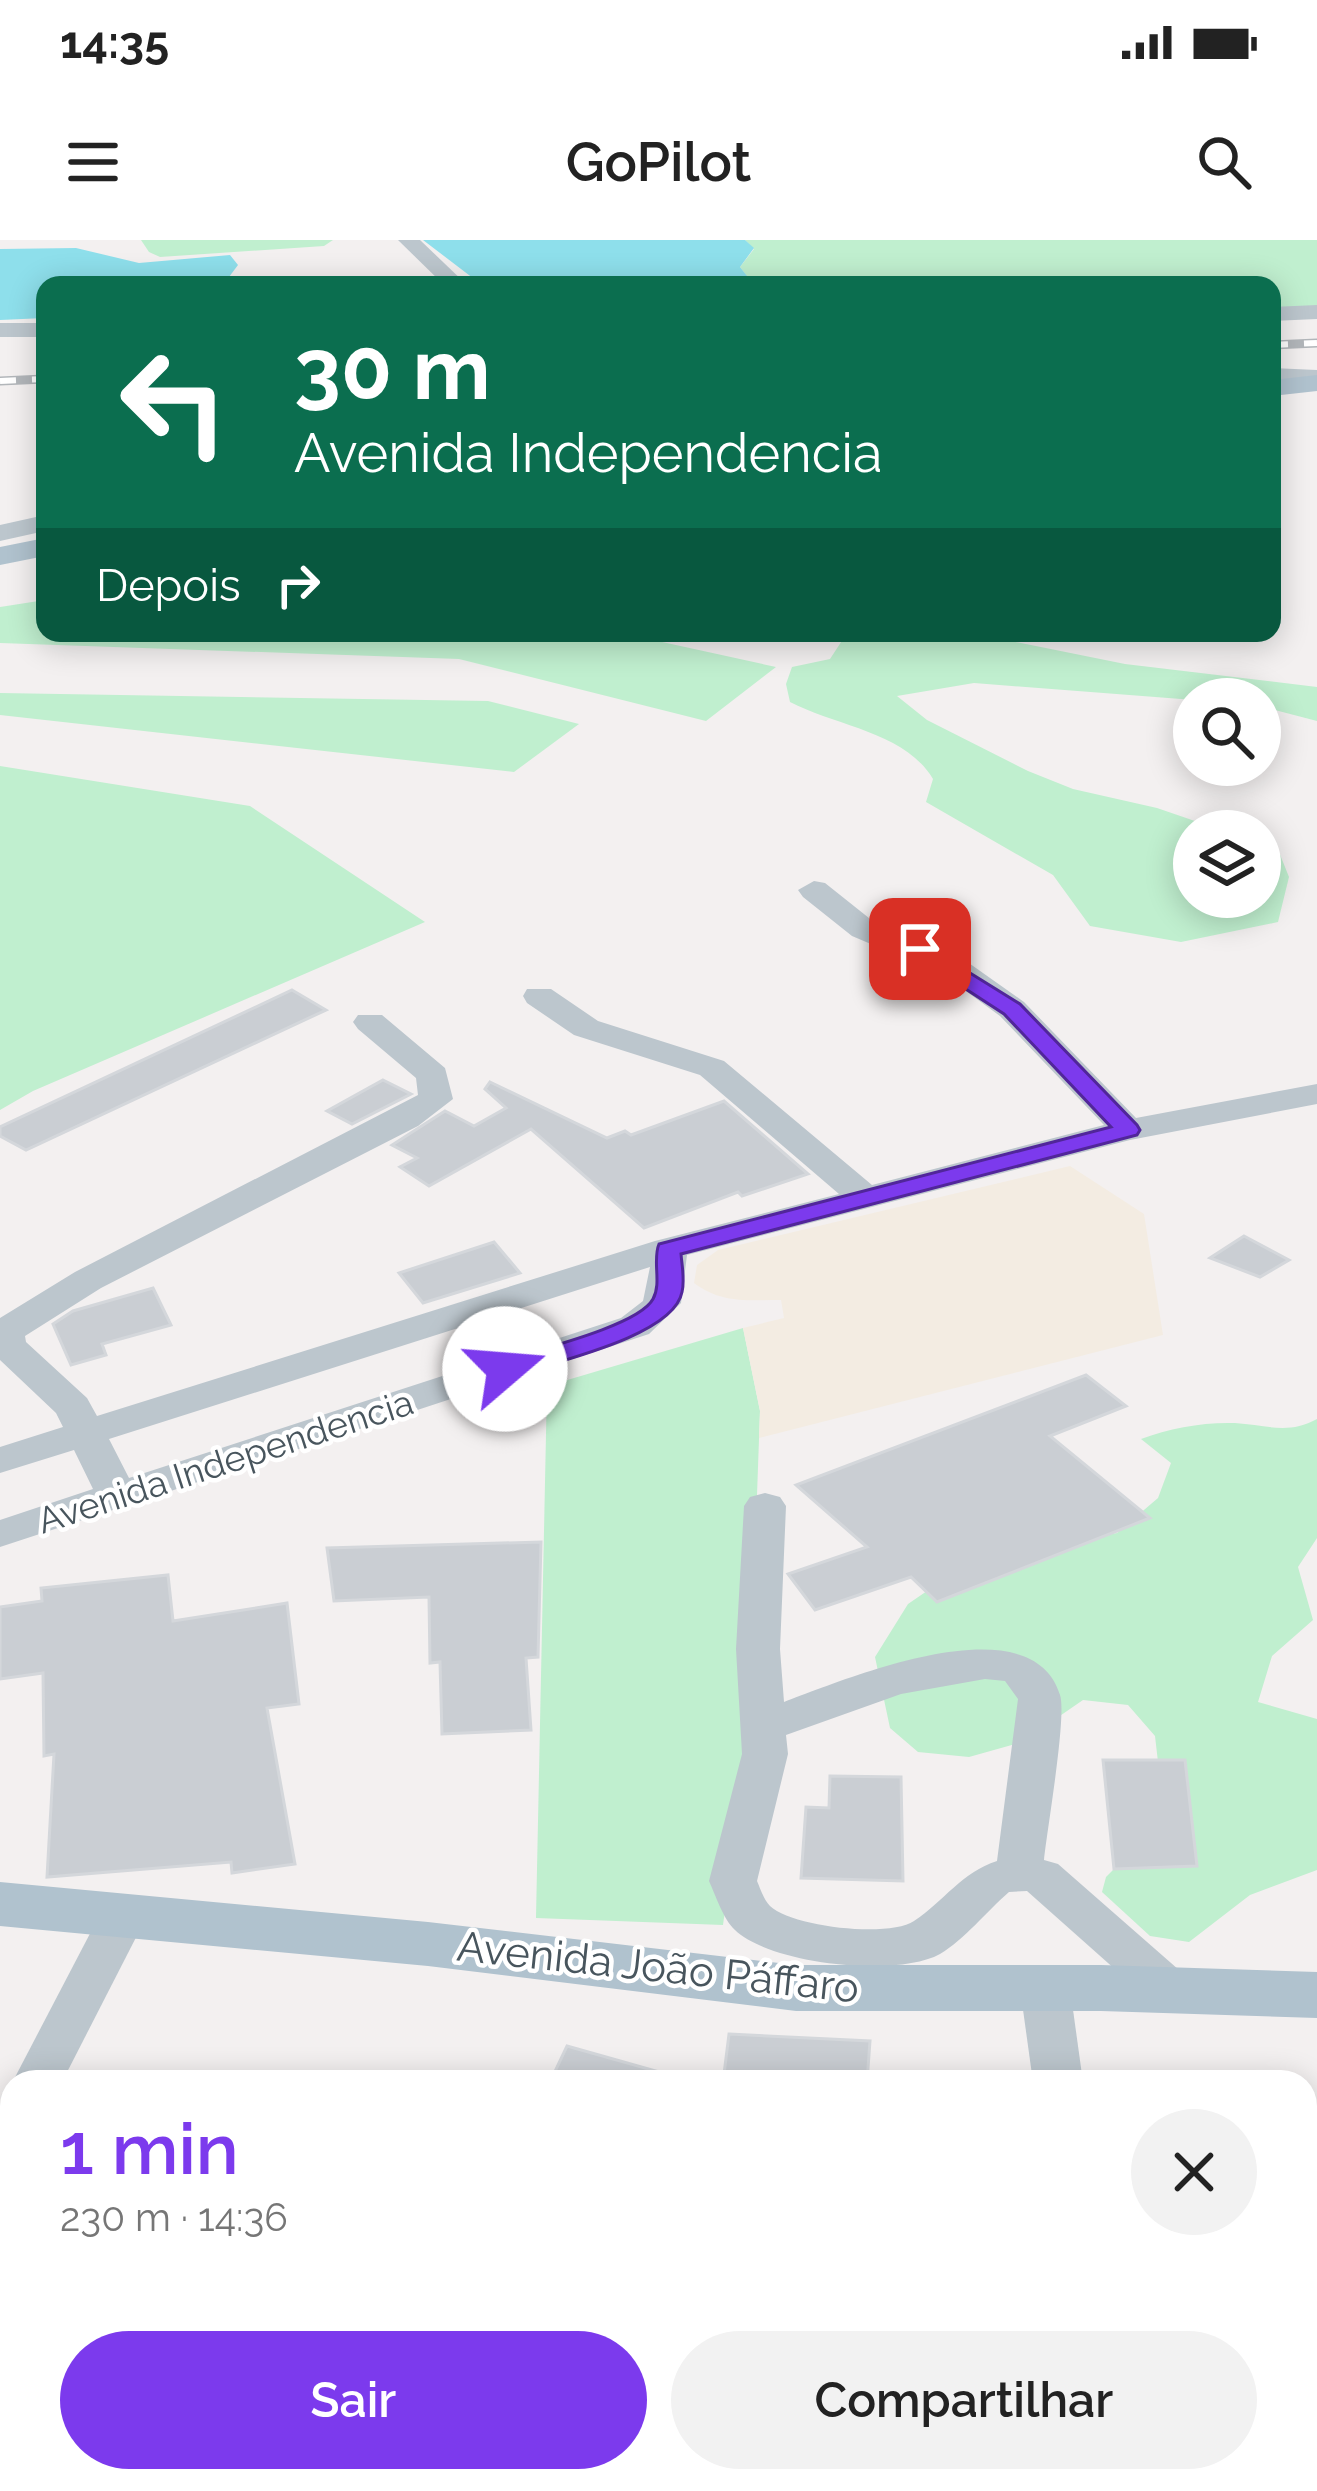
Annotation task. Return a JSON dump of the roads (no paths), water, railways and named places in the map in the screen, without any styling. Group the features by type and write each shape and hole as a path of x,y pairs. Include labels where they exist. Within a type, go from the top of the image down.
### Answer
{"main road":[{"path":"1281,386 1317,380"},
{"path":"0,556 36,549"},
{"name":"Avenida João Páffaro","path":"0,1904 796,1988 1317,1995"}],"street":[{"path":"408,240 446,276"},
{"path":"1281,314 1317,312"},
{"path":"0,330 36,330"},
{"path":"1281,376 1317,380"},
{"path":"0,533 36,525"},
{"path":"814,890 863,928 955,968 1012,1009 1128,1130"},
{"path":"538,996 586,1028 712,1068 863,1196"},
{"path":"118,1498 73,1407 7,1346 5,1332 88,1280 436,1100 433,1075 370,1022"},
{"path":"0,1460 668,1249 1128,1130 1317,1094"},
{"name":"Avenida Independencia","path":"0,1534 634,1326 659,1310 669,1295 668,1249"},
{"path":"765,1506 758,1649 765,1754 733,1881 752,1916 789,1940 870,1947 923,1941 992,1880 1018,1872 1041,1876 1170,1990"},
{"path":"764,1727 889,1681 974,1666 1011,1666 1032,1679 1040,1699 1018,1872"},
{"path":"43,2070 124,1914"},
{"path":"1045,1988 1056,2070"}],"water":[{"path":"423,240 745,240 754,248 740,267 747,276 470,276"},
{"path":"76,248 139,263 230,255 238,265 230,276 36,276 36,318 0,320 0,249"}],"railway":[{"path":"1281,345 1317,343"},
{"path":"0,381 36,379"}]}
